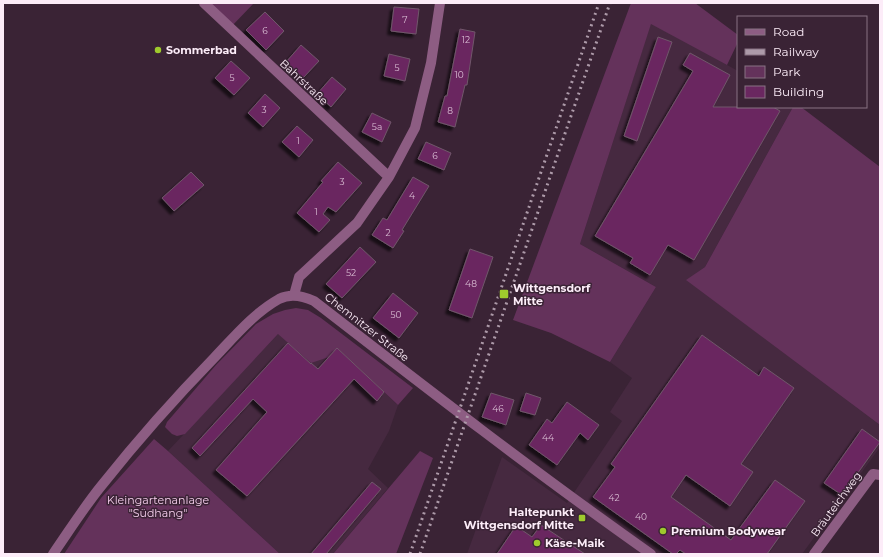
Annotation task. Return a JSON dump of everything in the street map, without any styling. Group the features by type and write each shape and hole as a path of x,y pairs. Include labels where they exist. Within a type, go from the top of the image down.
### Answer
{"street":[{"name":"Bahrstraße","path":"204,3 389,177"},
{"path":"53,554 101,485 200,372 264,309 281,298 294,295 299,277 357,223 389,177 415,128 431,63 440,3"},
{"name":"Chemnitzer Straße","path":"294,295 305,297 314,301 508,451 651,554"},
{"name":"Bräuteichweg","path":"814,554 873,474 880,475"}],"shaded area":[{"path":"651,23 737,70 737,108 792,108 705,267 687,280 880,425 880,447 802,554 467,554 502,457 567,503 622,421 610,412 632,378 610,362 656,287 580,244"},
{"path":"278,334 337,348 398,405 389,431 368,469 388,488 333,554 280,554 168,451"}],"green space":[{"path":"204,3 254,3 230,28"},
{"path":"631,3 695,3 737,34 737,44 727,65 651,24 580,244 656,287 610,362 551,333 513,320"},
{"path":"792,108 802,108 880,167 880,425 686,280 705,267"},
{"path":"296,308 308,310 321,318 413,388 398,405 337,348 329,357 311,363 278,334 185,434 177,436 172,434 165,427 167,422 216,365 256,324 273,314"},
{"name":"Kleingartenanlage \"Südhang\"","path":"154,439 280,554 64,554 101,498"},
{"path":"420,451 433,458 396,554 333,554"}],"building":[{"path":"394,7 419,9 416,34 391,31"},
{"path":"265,12 284,31 266,50 246,30"},
{"path":"460,29 475,32 467,85 465,85 455,127 438,122 445,96 447,96"},
{"path":"658,37 672,42 637,141 624,136"},
{"path":"301,45 319,61 303,78 286,62"},
{"path":"690,53 730,75 713,107 775,108 780,111 694,260 668,245 650,275 630,263 633,258 595,236 693,71 683,65"},
{"path":"389,54 410,59 405,81 384,76"},
{"path":"231,61 250,78 234,95 215,78"},
{"path":"332,77 346,89 331,107 317,94"},
{"path":"265,94 280,108 263,127 248,113"},
{"path":"372,113 391,122 382,142 362,132"},
{"path":"297,126 313,140 299,157 282,142"},
{"path":"426,142 451,153 444,170 418,159"},
{"path":"338,162 362,183 336,212 328,207 323,214 330,220 319,232 297,213 323,182 321,181"},
{"path":"191,172 204,185 174,211 162,198"},
{"path":"413,177 429,186 402,230 404,231 393,248 372,235 383,218 387,220"},
{"path":"360,247 376,262 342,298 326,284"},
{"path":"470,249 493,257 472,318 449,310"},
{"path":"393,293 418,313 399,338 373,318"},
{"path":"702,335 759,376 764,367 794,388 741,464 753,472 730,506 686,475 671,497 731,540 775,480 805,501 767,554 686,554 680,550 676,554 673,554 593,497 615,467 611,464"},
{"path":"288,343 318,369 337,348 384,392 377,401 354,379 247,496 216,470 267,412 253,399 200,456 192,448"},
{"path":"491,393 514,400 506,425 482,417"},
{"path":"526,393 541,398 535,415 520,411"},
{"path":"567,402 599,425 588,440 580,433 557,465 529,445 547,419 552,423"},
{"path":"862,429 880,442 842,495 824,483"},
{"path":"372,482 381,489 326,554 311,554"},
{"name":"Käse-Maik","path":"541,525 585,554 497,554 516,526 532,537"}],"railway":[{"path":"410,554 599,3"},
{"path":"420,554 610,3"}],"place":[{"name":"Sommerbad","path":"158,50"},
{"name":"Wittgensdorf Mitte","path":"504,294"},
{"name":"Haltepunkt Wittgensdorf Mitte","path":"582,518"},
{"name":"Premium Bodywear","path":"663,531"},
{"name":"Käse-Maik","path":"537,543"}]}
